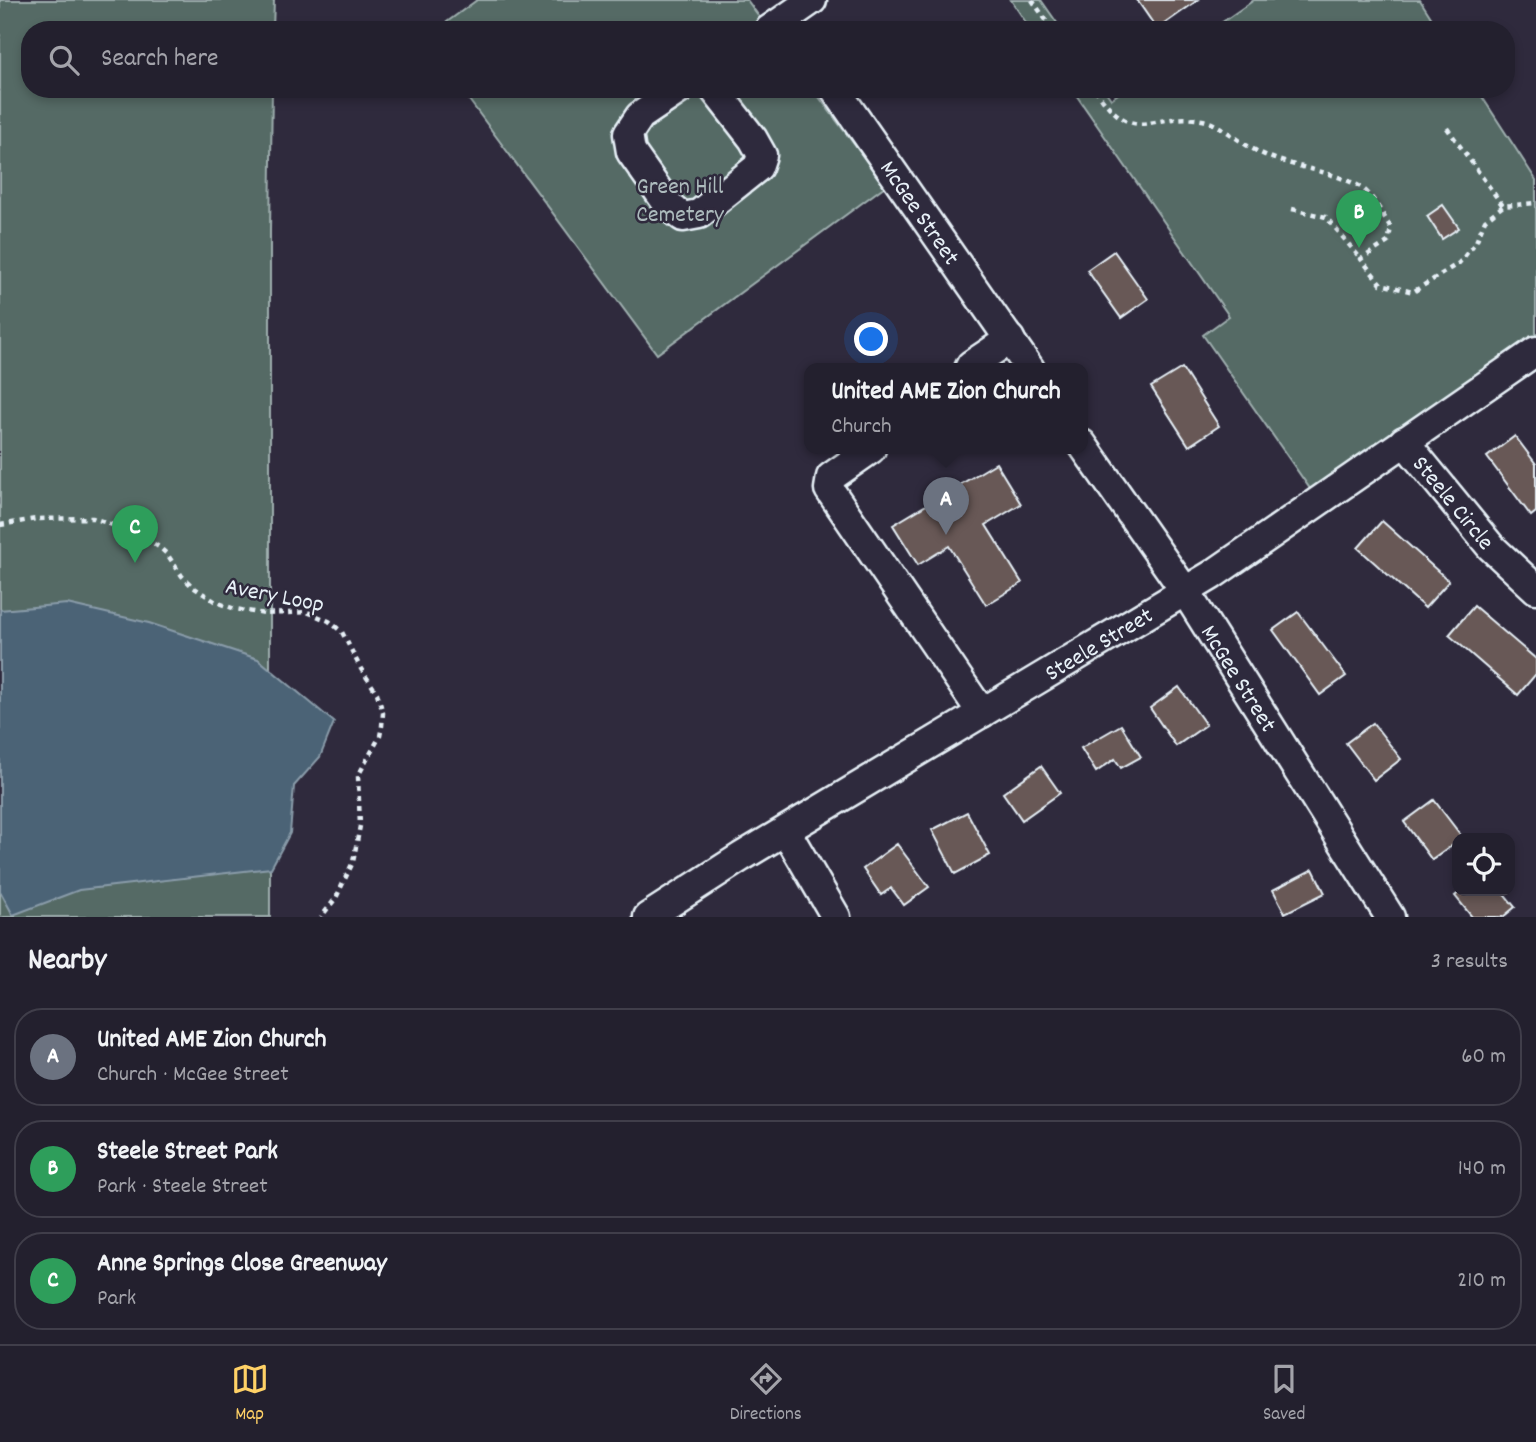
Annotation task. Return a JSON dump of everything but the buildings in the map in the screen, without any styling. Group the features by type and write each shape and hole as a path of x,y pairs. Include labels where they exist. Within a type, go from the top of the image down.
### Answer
{"street":[{"path":"789,21 812,0"},
{"path":"667,98 640,116 628,134 631,152 669,206 683,217 699,214 758,167 762,155 721,98"},
{"name":"McGee Street","path":"841,98 1026,363"},
{"path":"974,363 1010,339"},
{"name":"Steele Street","path":"648,917 1212,575 1536,351"},
{"name":"Steele Circle","path":"1404,440 1491,547 1536,589"},
{"name":"McGee Street","path":"1088,451 1185,591 1390,917"},
{"path":"864,454 831,477 829,489 982,713"},
{"path":"786,831 836,917"}],"path":[{"path":"1032,0 1047,21"},
{"path":"1100,98 1109,110 1126,121 1143,125 1183,118 1205,120 1255,151 1361,187 1391,228 1388,242 1361,259"},
{"path":"1447,128 1503,206"},
{"path":"1292,209 1326,217 1381,284 1413,292 1459,263 1476,242 1485,220 1503,206 1536,203"},
{"name":"Avery Loop","path":"0,525 36,519 93,518 138,534 159,547 193,587 216,602 258,613 307,612 329,621 342,632 377,693 383,713 380,736 358,776 360,826 354,862 336,898 321,917"}],"green space":[{"path":"0,0 274,0 273,21 21,21 21,98 272,98 270,917 0,917"},
{"path":"477,0 747,0 762,21 448,21"},
{"path":"1011,0 1041,0 1056,21 1025,21"},
{"path":"1254,0 1420,0 1433,21 1224,21"},
{"name":"Green Hill Cemetery","path":"468,98 820,98 885,186 657,354"},
{"path":"1078,98 1483,98 1536,180 1536,339 1313,493 1203,335 1229,316"}],"water":[{"path":"67,604 149,623 258,659 334,722 320,757 294,786 290,833 271,868 79,890 13,915 0,891 0,610"}],"place":[{"name":"Steele Street Park","path":"1359,248"},
{"name":"United AME Zion Church","path":"946,535"},
{"name":"Anne Springs Close Greenway","path":"135,563"}]}
